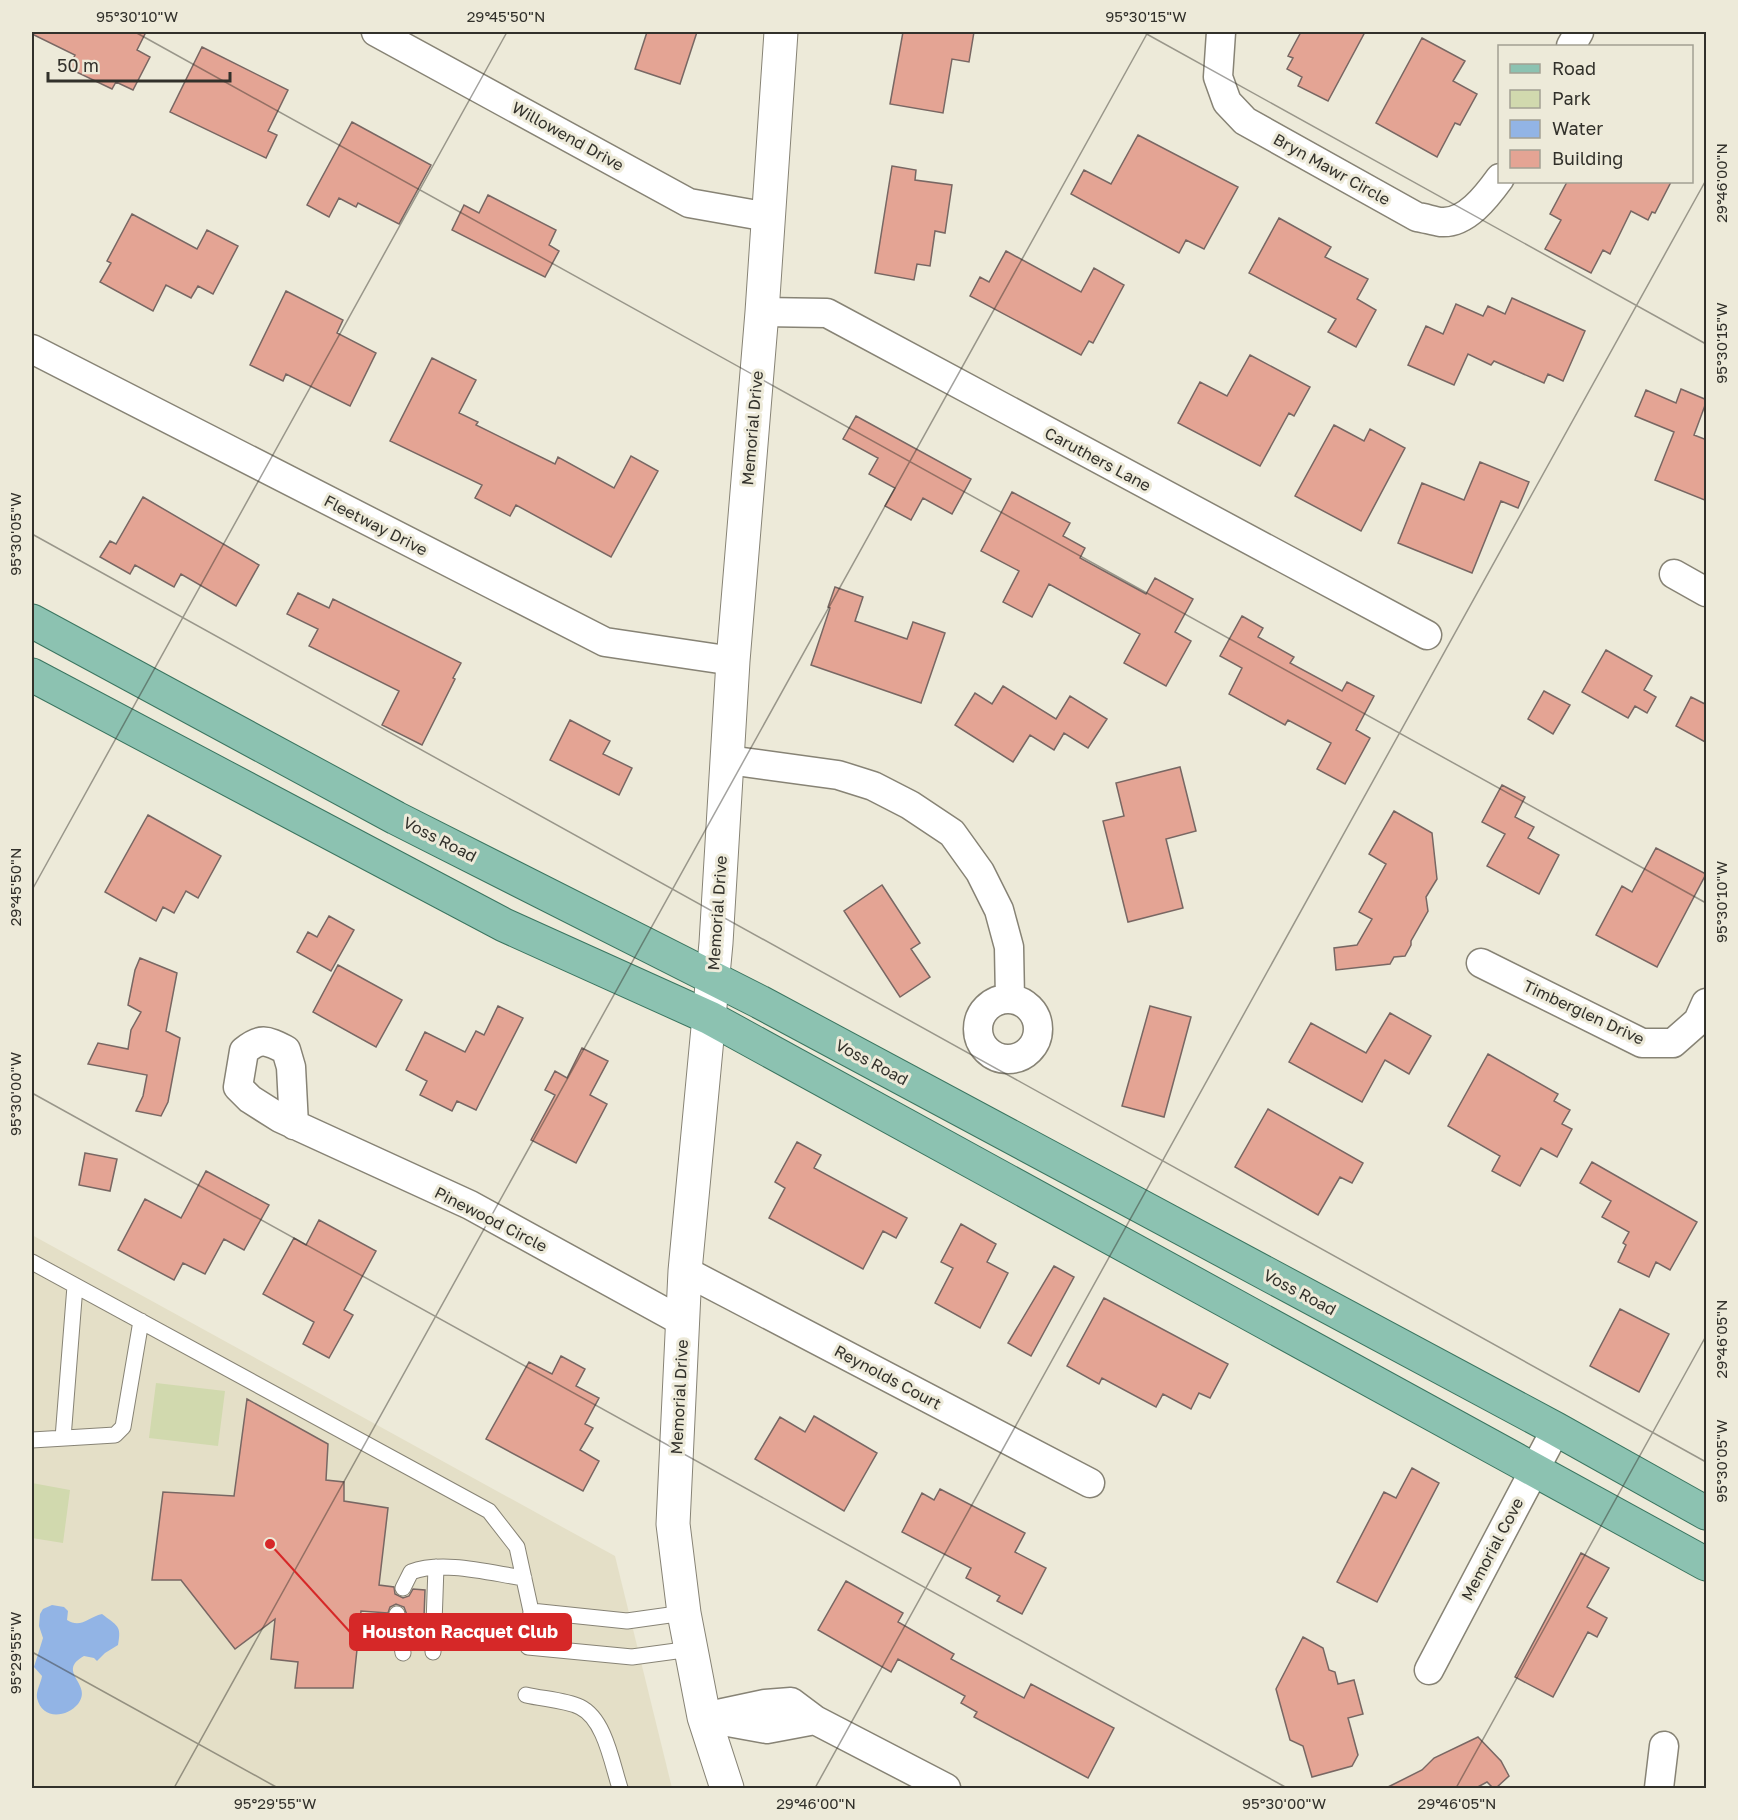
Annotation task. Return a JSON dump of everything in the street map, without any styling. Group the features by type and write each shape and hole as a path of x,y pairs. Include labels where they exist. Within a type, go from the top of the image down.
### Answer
{"main road":[{"name":"Voss Road","path":"32,621 396,818 713,977 1556,1429 1707,1513"},
{"path":"32,675 139,734 504,925 710,1018 1707,1564"},
{"path":"139,734 163,692"}],"street":[{"name":"Willowend Drive","path":"376,32 690,203 768,217"},
{"name":"Memorial Drive","path":"727,1788 704,1717 684,1613 673,1524 686,1271 710,1018 733,662 782,32"},
{"name":"Bryn Mawr Circle","path":"1221,32 1218,77 1227,102 1245,121 1417,217 1443,222 1466,215 1498,181"},
{"name":"Caruthers Lane","path":"762,312 827,314 1427,635"},
{"name":"Fleetway Drive","path":"32,349 605,642 733,662"},
{"path":"1674,574 1707,592"},
{"path":"728,759 838,775 873,786 910,805 952,833 980,872 999,910 1009,947 1010,999"},
{"name":"Timberglen Drive","path":"1481,963 1642,1043 1673,1043 1698,1021 1707,1003"},
{"name":"Pinewood Circle","path":"294,1125 470,1205 683,1322"},
{"name":"Reynolds Court","path":"686,1271 1090,1483"},
{"name":"Memorial Cove","path":"1429,1670 1556,1429"},
{"path":"704,1717 765,1704 791,1702 815,1720 946,1788"},
{"path":"1659,1788 1664,1746"}],"lane":[{"path":"32,1262 489,1511 517,1547 531,1611 528,1647 632,1657 691,1649"},
{"path":"63,1438 75,1286"},
{"path":"32,1440 115,1435 123,1427 141,1322"},
{"path":"403,1588 411,1572 423,1567 448,1567 524,1578"},
{"path":"433,1652 436,1568"},
{"path":"531,1611 627,1621 684,1613"},
{"path":"397,1614 403,1653"},
{"path":"526,1695 579,1707 595,1719 601,1728 620,1788"}],"shaded area":[{"path":"32,1235 615,1556 672,1788 32,1788"}],"green space":[{"path":"156,1383 225,1391 218,1446 149,1438"},
{"path":"32,1483 70,1490 63,1543 32,1538"}],"water":[{"path":"52,1605 64,1607 68,1611 67,1620 76,1623 102,1614 119,1630 118,1645 97,1661 84,1656 76,1662 73,1667 74,1673 82,1690 82,1697 73,1709 61,1714 49,1713 40,1705 37,1695 42,1676 34,1667 43,1638 39,1626 40,1614 43,1609"}],"building":[{"path":"32,32 146,32 137,50 150,57 133,90 116,82 112,89 68,68 75,55"},
{"path":"647,32 697,32 680,84 635,69"},
{"path":"903,32 974,32 969,62 952,59 943,113 890,104"},
{"path":"1301,32 1365,32 1328,101 1298,86 1302,77 1287,69 1293,58 1288,56"},
{"path":"1422,38 1465,61 1453,81 1477,94 1460,125 1455,123 1437,157 1376,123"},
{"path":"202,47 288,90 268,131 277,135 266,158 170,112"},
{"path":"352,122 431,165 399,224 358,203 356,207 339,198 329,217 307,205"},
{"path":"1138,135 1238,187 1204,249 1186,240 1179,253 1071,194 1084,170 1111,184"},
{"path":"892,166 916,170 915,180 952,185 945,233 935,231 930,266 917,264 914,280 875,273"},
{"path":"1566,183 1670,183 1655,213 1652,212 1648,220 1631,211 1610,254 1603,250 1591,273 1545,249 1561,220 1550,214"},
{"path":"488,195 556,230 549,245 559,251 545,277 452,230 464,205 479,213"},
{"path":"132,214 197,249 207,230 238,246 213,294 198,286 191,298 166,285 153,311 100,282 111,263 107,261"},
{"path":"1279,218 1331,247 1325,257 1368,279 1357,299 1376,310 1356,347 1328,332 1336,319 1249,273"},
{"path":"1006,251 1081,292 1094,268 1124,285 1093,343 1089,341 1081,355 970,296 980,277 989,282"},
{"path":"286,291 343,320 337,333 376,353 350,406 286,374 283,381 250,365"},
{"path":"1512,298 1585,331 1563,381 1548,374 1544,383 1494,361 1491,365 1468,354 1454,385 1408,365 1426,326 1443,334 1456,304 1483,316 1488,306 1505,314"},
{"path":"1250,355 1310,387 1294,416 1289,413 1260,466 1178,423 1200,382 1227,396"},
{"path":"432,358 476,380 459,413 478,422 476,425 555,464 558,457 614,488 631,456 658,471 611,557 516,505 510,516 475,498 482,485 390,441"},
{"path":"1681,389 1707,400 1694,435 1707,440 1707,501 1655,480 1674,432 1635,416 1646,390 1676,403"},
{"path":"856,416 971,479 952,514 923,498 911,520 885,506 895,488 869,474 878,458 843,439"},
{"path":"1334,425 1364,441 1370,429 1405,448 1361,531 1295,496"},
{"path":"1480,462 1529,482 1518,508 1501,501 1472,573 1398,543 1422,483 1464,500"},
{"path":"1012,492 1070,523 1063,536 1085,548 1080,558 1146,594 1155,578 1193,599 1175,632 1191,641 1166,686 1124,663 1140,634 1049,584 1032,617 1003,602 1019,571 981,551"},
{"path":"143,497 259,565 236,606 181,574 174,587 135,565 130,574 100,557 110,541 116,544"},
{"path":"835,587 863,597 855,621 907,639 913,622 945,633 921,703 811,665"},
{"path":"298,593 329,608 333,599 461,663 422,745 382,725 399,691 309,646 318,629 287,614"},
{"path":"1242,616 1263,628 1258,637 1294,657 1290,663 1342,691 1347,682 1374,696 1356,730 1370,738 1345,784 1317,769 1331,743 1288,720 1285,725 1229,694 1242,668 1220,656"},
{"path":"1606,650 1652,676 1644,690 1656,697 1647,713 1635,706 1628,718 1582,692"},
{"path":"1003,686 1056,719 1070,696 1107,719 1088,748 1064,733 1054,750 1030,735 1013,762 955,725 975,693 992,704"},
{"path":"1544,691 1570,705 1553,734 1528,719"},
{"path":"1691,697 1707,705 1707,743 1676,726"},
{"path":"570,720 610,741 603,754 632,768 619,795 550,760"},
{"path":"1180,767 1196,831 1166,839 1183,908 1128,922 1103,821 1124,816 1116,783"},
{"path":"1502,785 1525,797 1515,817 1534,827 1528,838 1559,855 1539,894 1487,866 1505,834 1482,822"},
{"path":"1394,811 1432,833 1437,879 1426,897 1428,911 1405,956 1394,957 1390,964 1336,970 1334,948 1357,945 1372,919 1359,912 1386,864 1369,854"},
{"path":"148,815 221,856 198,898 186,891 174,913 163,907 156,921 105,892"},
{"path":"1656,848 1706,874 1657,967 1596,935 1622,886 1632,892"},
{"path":"882,885 920,943 911,949 930,977 900,997 844,911"},
{"path":"329,916 354,930 331,971 297,952 308,932 317,937"},
{"path":"140,958 177,973 166,1031 180,1038 168,1102 161,1116 136,1111 143,1096 147,1075 88,1064 98,1043 128,1049 131,1030 141,1012 128,1005 135,970"},
{"path":"338,965 402,1000 376,1047 313,1012"},
{"path":"498,1006 523,1018 476,1110 457,1101 452,1111 420,1095 427,1081 406,1070 425,1032 465,1052 476,1031 484,1035"},
{"path":"1150,1006 1191,1017 1164,1117 1122,1106"},
{"path":"1390,1013 1431,1036 1409,1074 1385,1060 1362,1102 1289,1062 1311,1023 1366,1053"},
{"path":"582,1048 608,1061 590,1095 607,1104 576,1163 531,1140 555,1095 545,1090 555,1071 567,1078"},
{"path":"1488,1054 1558,1094 1554,1101 1570,1110 1562,1124 1572,1129 1557,1157 1541,1148 1520,1186 1492,1171 1500,1156 1448,1126"},
{"path":"1268,1109 1363,1163 1352,1183 1340,1177 1318,1215 1235,1167"},
{"path":"797,1142 821,1155 814,1168 907,1218 896,1238 883,1231 863,1269 769,1218 785,1188 775,1182"},
{"path":"85,1153 117,1159 110,1191 79,1185"},
{"path":"1592,1162 1697,1222 1670,1270 1656,1262 1649,1277 1618,1262 1626,1245 1623,1243 1629,1232 1602,1217 1611,1201 1580,1183"},
{"path":"206,1171 269,1205 244,1250 224,1239 205,1274 183,1263 174,1280 118,1250 145,1199 181,1218"},
{"path":"319,1220 376,1251 344,1310 353,1315 329,1358 303,1344 314,1322 263,1294 294,1238 306,1245"},
{"path":"961,1224 996,1244 987,1262 1008,1273 980,1328 935,1303 953,1268 941,1262"},
{"path":"1054,1266 1074,1277 1031,1356 1008,1343"},
{"path":"1104,1298 1228,1364 1210,1398 1199,1393 1191,1409 1163,1394 1156,1407 1102,1378 1099,1384 1067,1366"},
{"path":"1620,1309 1669,1334 1639,1392 1590,1366"},
{"path":"561,1356 585,1369 576,1386 599,1398 585,1424 593,1428 580,1450 599,1461 583,1491 486,1439 529,1362 552,1374"},
{"path":"247,1399 328,1444 326,1480 344,1482 344,1501 388,1508 379,1585 394,1587 395,1594 403,1598 409,1596 413,1589 425,1590 424,1617 407,1615 404,1607 396,1604 390,1607 388,1613 361,1611 353,1688 295,1688 298,1662 271,1659 275,1619 235,1649 181,1580 152,1580 163,1492 234,1496"},
{"path":"814,1416 877,1453 844,1511 755,1459 780,1417 805,1432"},
{"path":"1412,1468 1439,1483 1377,1602 1337,1582 1384,1492 1396,1498"},
{"path":"940,1489 1025,1533 1015,1552 1046,1568 1022,1614 997,1601 1000,1596 966,1578 971,1568 902,1532 922,1493 934,1500"},
{"path":"1581,1553 1609,1568 1587,1607 1607,1618 1597,1637 1588,1632 1553,1697 1515,1677"},
{"path":"846,1581 903,1613 898,1622 954,1654 951,1659 1024,1698 1031,1684 1114,1728 1088,1778 974,1717 977,1712 961,1703 965,1696 898,1659 891,1672 818,1630"},
{"path":"1303,1637 1323,1648 1329,1670 1335,1672 1338,1684 1354,1680 1363,1714 1348,1718 1358,1755 1352,1766 1312,1777 1303,1746 1290,1740 1276,1689"},
{"path":"1478,1737 1501,1761 1509,1776 1496,1788 1487,1782 1476,1788 1386,1788 1422,1770 1434,1758"}],"place":[{"name":"Houston Racquet Club","path":"270,1544"}]}
